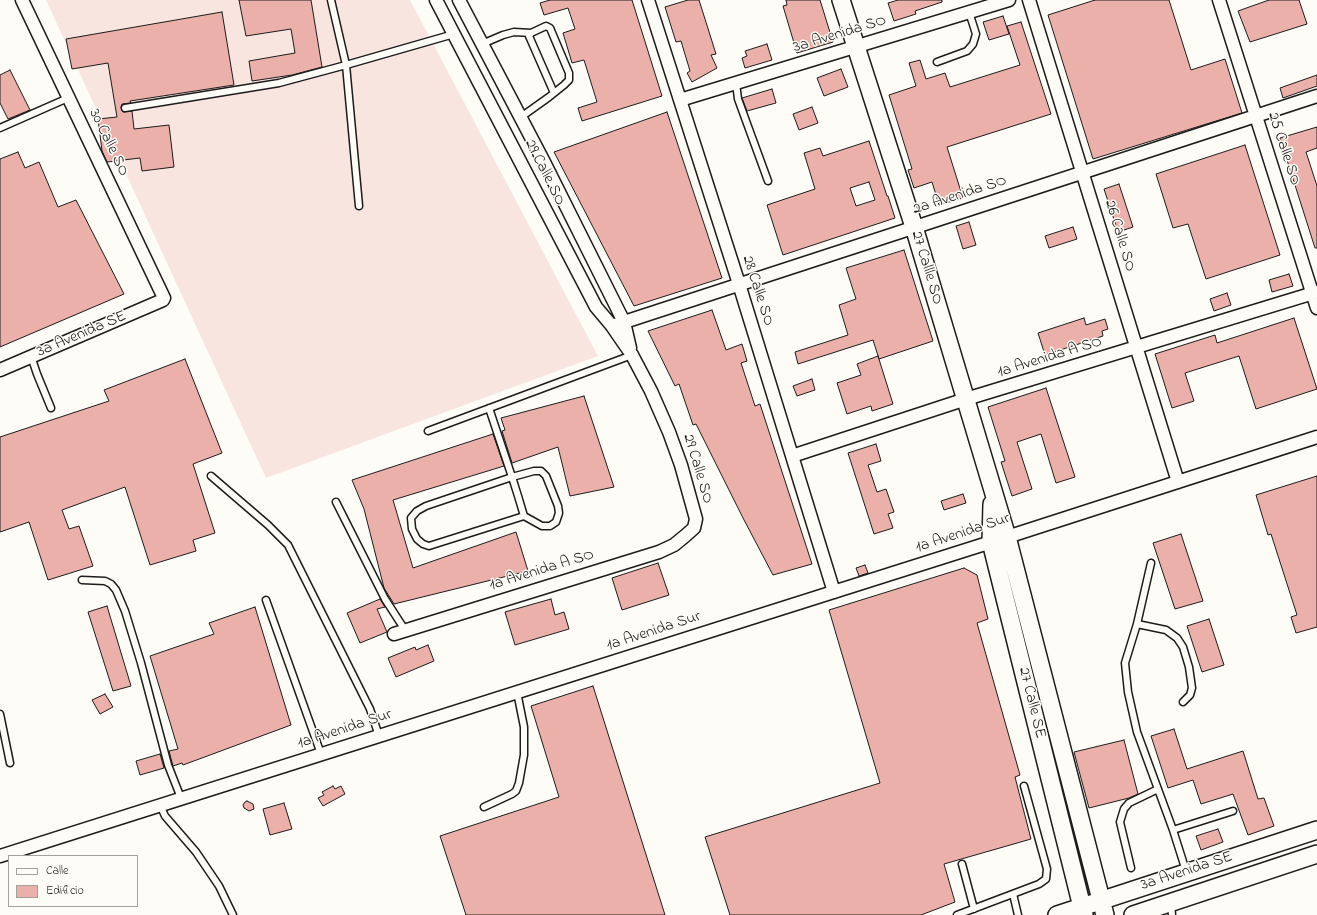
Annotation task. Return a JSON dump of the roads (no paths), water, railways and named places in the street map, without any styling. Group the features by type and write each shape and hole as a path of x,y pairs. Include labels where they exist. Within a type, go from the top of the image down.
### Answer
{"main road":[{"name":"27 Callle SO","path":"841,0 914,227 1007,537"},
{"name":"27 Calle SE","path":"993,490 991,542 1083,911"},
{"name":"27 Calle SE","path":"1007,537 1103,908"},
{"name":"3a Avenida SE","path":"1057,915 1103,908 1186,872 1317,830"},
{"name":"3a Avenida SE","path":"1133,915 1172,909 1317,854"}],"street":[{"name":"30 Calle SO","path":"22,0 164,297 163,300"},
{"name":"29 Calle SO","path":"436,0 596,307 612,326 632,355 654,398 669,432 681,465 696,519 694,528"},
{"name":"29 Calle SO","path":"459,0 521,117 624,322 632,355"},
{"name":"28 Calle SO","path":"648,0 739,284 834,592"},
{"name":"3a Avenida SO","path":"680,100 1009,0"},
{"name":"26 Calle SO","path":"1029,0 1178,482"},
{"name":"25 Calle SO","path":"1219,0 1315,293 1317,308"},
{"name":"2a Avenida SO","path":"612,326 1317,96"},
{"path":"503,128 521,117"},
{"path":"526,171 544,162"},
{"name":"1a Avenida A SO","path":"792,456 966,400 1315,293"},
{"name":"3a Avenida SE","path":"0,370 163,300"},
{"name":"1a Avenida Sur","path":"0,856 1007,537 1317,437"},
{"name":"1a Avenida A SO","path":"400,632 659,552 674,544 694,528"}],"lane":[{"path":"331,0 346,65 359,206"},
{"path":"936,62 966,50 973,44 976,34 969,12"},
{"path":"482,44 514,32 531,33 546,26 550,28 569,73 569,80 521,117"},
{"path":"531,33 529,36 554,93"},
{"path":"124,108 279,83 454,34"},
{"path":"736,83 738,98 768,181"},
{"path":"0,128 68,98"},
{"path":"428,431 632,355"},
{"path":"31,356 51,408"},
{"path":"489,408 512,478 524,516 542,526 550,526 556,522 559,514 558,506 546,476 541,471 534,471 512,478 426,506 417,511 411,518 412,529 417,539 422,544 429,546 524,516"},
{"path":"211,476 268,525 288,545 370,709 379,736"},
{"path":"336,502 400,632"},
{"path":"1151,563 1137,624 1125,663 1128,692 1137,732 1173,830 1186,872"},
{"path":"82,580 105,581 111,584 116,590 125,611 141,663 168,765 181,798"},
{"path":"266,600 321,754"},
{"path":"1137,624 1166,630 1177,638 1183,647 1189,667 1192,688 1190,695 1183,702"},
{"path":"484,806 512,794 516,791 519,783 524,755 524,727 517,692"},
{"path":"0,714 10,763"},
{"path":"957,915 1039,884 1046,879 1047,869 1024,786"},
{"path":"1131,868 1120,822 1124,809 1129,803 1158,789"},
{"path":"160,805 165,816 196,852 220,886 233,915"},
{"path":"1173,830 1233,811"},
{"path":"962,864 974,908"},
{"path":"1013,894 1018,915"}]}
